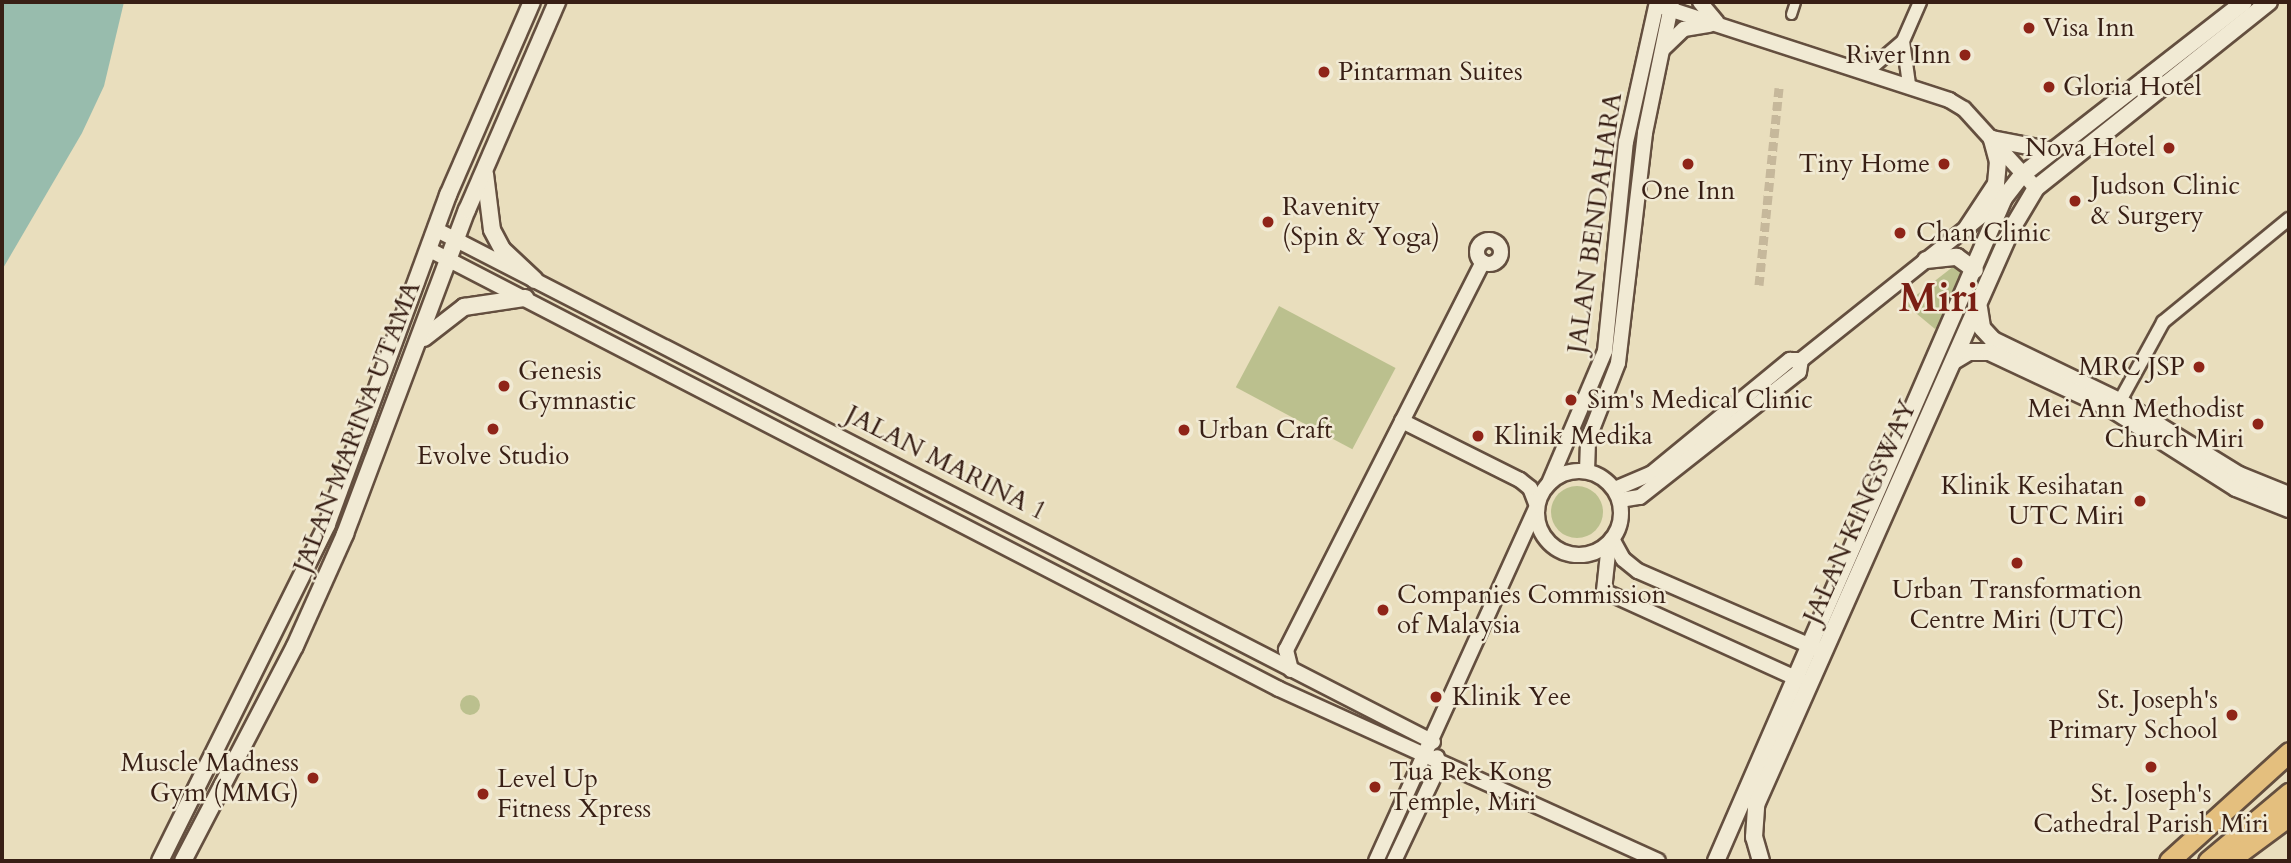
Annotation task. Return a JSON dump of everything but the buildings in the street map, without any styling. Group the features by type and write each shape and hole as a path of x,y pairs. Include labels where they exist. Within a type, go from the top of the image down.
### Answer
{"highway":[{"path":"2169,861 2289,752"},
{"path":"2217,820 2289,770"},
{"path":"2208,861 2289,793"},
{"path":"2228,861 2289,818"},
{"path":"2243,861 2289,818"}],"main road":[{"name":"JALAN MARINA UTAMA","path":"160,861 327,524 435,229 531,2"},
{"name":"JALAN MARINA UTAMA","path":"183,861 295,646 345,534 485,164 557,2"},
{"name":"JALAN KINGSWAY","path":"1819,649 2004,198 2022,175 2244,2"},
{"path":"2004,198 2036,188 2269,2"},
{"path":"1967,228 1996,184 1998,162 1992,139 2053,151"},
{"path":"485,164 484,195 492,230 502,249 535,280"},
{"name":"JALAN KINGSWAY","path":"1716,861 1804,682 1979,308 2011,230 2036,188"},
{"path":"1926,260 1957,257 1975,270"},
{"path":"417,345 433,327 464,307 525,298"},
{"path":"1979,308 1982,328 1993,340 2239,475 2289,495"},
{"path":"1954,361 1969,352 1989,352 2117,406 2236,488 2289,509"},
{"name":"JALAN KINGSWAY","path":"1761,861 1754,837 1756,805 1804,682"}],"street":[{"path":"1700,2 1719,24"},
{"path":"1791,14 1795,2"},
{"path":"1868,71 1903,41 1920,2"},
{"path":"1664,4 1909,84 1964,109 2036,188"},
{"name":"JALAN BENDAHARA","path":"1587,471 1587,440 1618,363 1660,53 1664,4"},
{"name":"JALAN BENDAHARA","path":"1549,483 1605,352 1626,142 1664,4"},
{"path":"1660,53 1684,29 1719,24"},
{"path":"1903,41 1909,84"},
{"path":"1394,861 1433,763 1433,742 1549,483 1573,471 1587,471 1617,494 1647,491 1799,372 1801,360 2004,198"},
{"path":"2117,406 2163,322 2289,219"},
{"name":"JALAN MARINA 1","path":"435,229 1433,742"},
{"name":"JALAN MARINA 1","path":"428,249 1255,677 1433,763 1658,861"},
{"path":"1291,670 1286,650 1483,262"},
{"path":"1402,421 1520,480 1530,488 1537,506 1541,531 1564,552 1585,555 1611,541"},
{"path":"1617,494 1621,521 1611,541 1604,591 1804,682"},
{"path":"1611,541 1623,559 1638,570 1819,649"},
{"path":"1376,861 1433,763"}],"green space":[{"path":"1954,266 1964,271 1946,319 1935,329 1905,304"},
{"path":"1279,306 1396,368 1352,449 1236,387"},
{"path":"1577,486 1596,493 1603,512 1596,531 1577,538 1558,531 1551,512 1558,493"},
{"path":"470,695 477,698 480,705 477,712 470,715 463,712 460,705 463,698"}],"shaded area":[{"path":"2,2 124,2 104,86 82,133 2,270"}],"tunnel":[{"path":"1759,285 1779,88"}],"place":[{"name":"Visa Inn","path":"2029,28"},
{"name":"River Inn","path":"1965,55"},
{"name":"Pintarman Suites","path":"1324,72"},
{"name":"Gloria Hotel","path":"2049,87"},
{"name":"Nova Hotel","path":"2169,148"},
{"name":"One Inn","path":"1688,164"},
{"name":"Tiny Home","path":"1944,164"},
{"name":"Judson Clinic & Surgery","path":"2075,201"},
{"name":"Ravenity (Spin & Yoga)","path":"1268,222"},
{"name":"Chan Clinic","path":"1900,233"},
{"name":"MRC JSP","path":"2199,367"},
{"name":"Genesis Gymnastic","path":"504,386"},
{"name":"Sim's Medical Clinic","path":"1571,400"},
{"name":"Mei Ann Methodist Church Miri","path":"2258,424"},
{"name":"Evolve Studio","path":"493,429"},
{"name":"Urban Craft","path":"1184,430"},
{"name":"Klinik Medika","path":"1478,436"},
{"name":"Klinik Kesihatan UTC Miri","path":"2140,501"},
{"name":"Urban Transformation Centre Miri (UTC)","path":"2017,563"},
{"name":"Companies Commission of Malaysia","path":"1383,610"},
{"name":"Klinik Yee","path":"1436,697"},
{"name":"St. Joseph's Primary School","path":"2232,715"},
{"name":"St. Joseph's Cathedral Parish Miri","path":"2151,767"},
{"name":"Muscle Madness Gym (MMG)","path":"313,778"},
{"name":"Tua Pek Kong Temple, Miri","path":"1375,787"},
{"name":"Level Up Fitness Xpress","path":"483,794"}],"district":[{"name":"Miri","path":"1939,299"}]}
